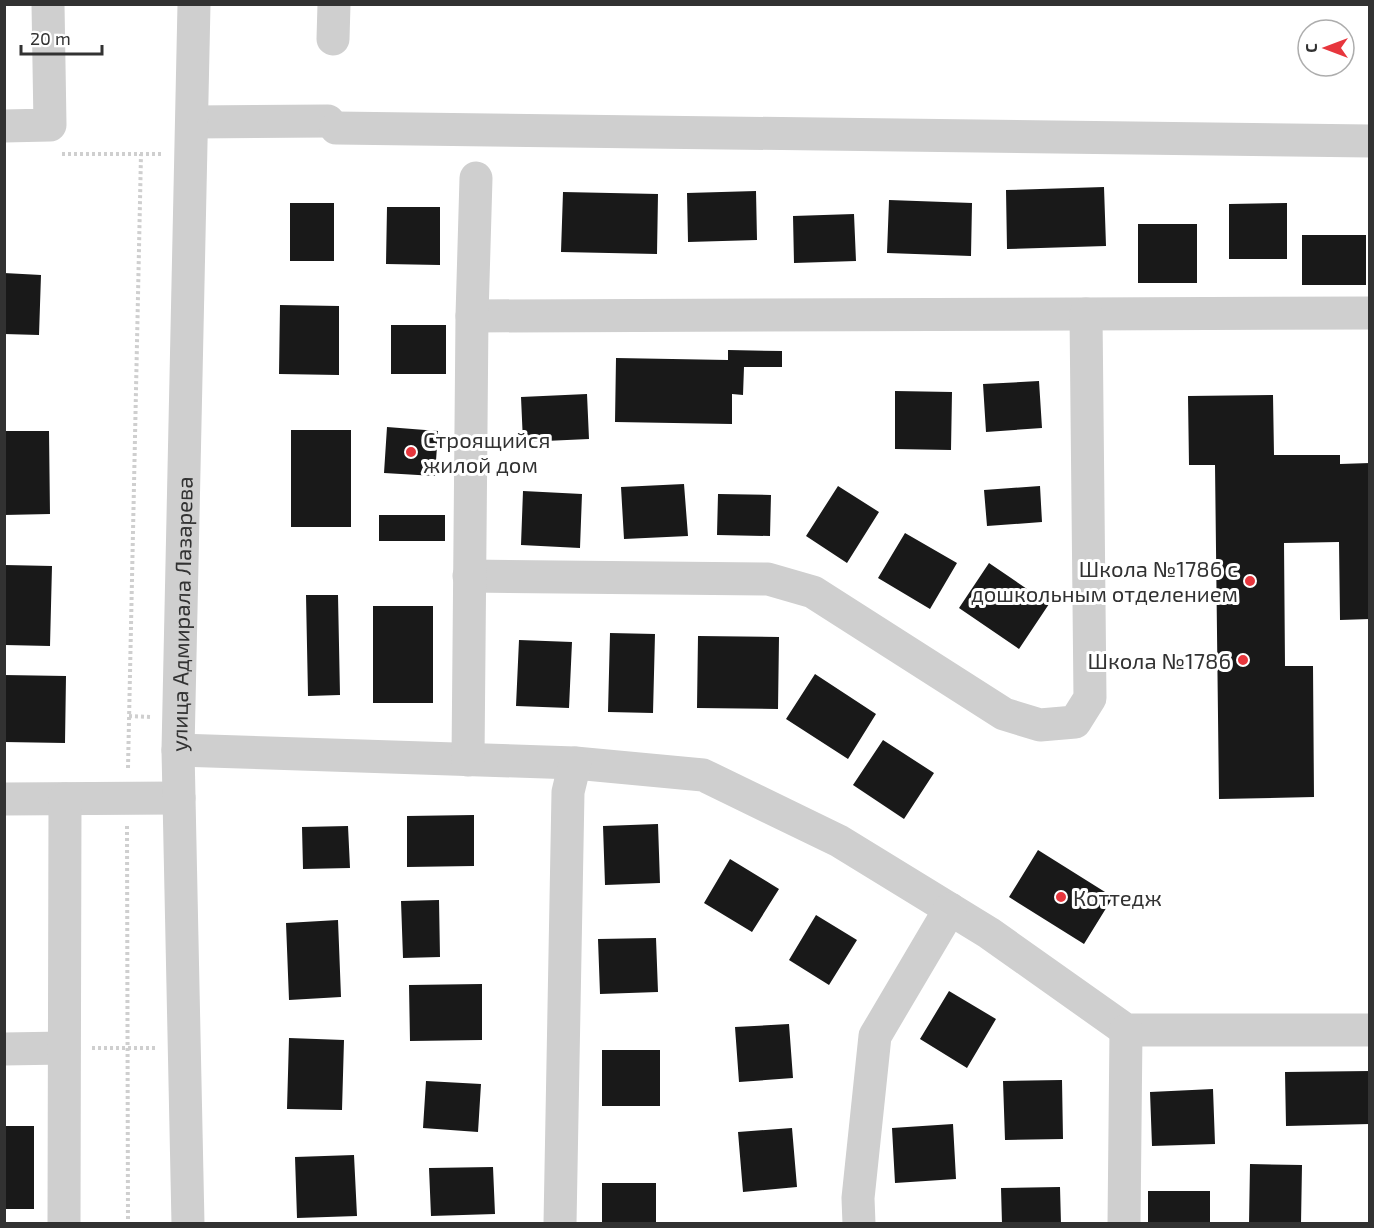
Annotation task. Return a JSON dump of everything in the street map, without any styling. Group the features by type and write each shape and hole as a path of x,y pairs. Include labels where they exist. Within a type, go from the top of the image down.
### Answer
{"street":[{"path":"4,126 50,125 48,4"},
{"name":"улица Адмирала Лазарева","path":"188,1224 178,750 194,4"},
{"path":"333,4 333,39"},
{"path":"192,122 1370,141"},
{"path":"468,760 472,316 476,178"},
{"path":"472,316 1370,313"},
{"path":"469,576 768,579 813,592 1004,714 1040,725 1075,722 1090,698 1086,314"},
{"path":"178,750 575,764 703,776 839,841 989,933 1126,1030 1370,1030"},
{"path":"560,1224 568,792 575,764"},
{"path":"4,799 179,798"},
{"path":"64,1224 65,799"},
{"path":"859,1224 858,1198 875,1036 950,909"},
{"path":"1124,1224 1126,1030"},
{"path":"4,1049 64,1048"}],"path":[{"path":"61,154 164,154"},
{"path":"128,1224 128,798 141,154"},
{"path":"64,1048 184,1048"}],"building":[{"path":"1104,187 1106,246 1007,249 1006,190"},
{"path":"756,191 757,240 688,242 687,193"},
{"path":"563,192 658,194 657,254 561,252"},
{"path":"889,200 972,203 971,256 887,253"},
{"path":"290,203 334,203 334,261 290,261"},
{"path":"1287,203 1287,259 1229,259 1229,204"},
{"path":"387,207 440,207 440,265 386,264"},
{"path":"854,214 856,261 794,263 793,216"},
{"path":"1138,224 1197,224 1197,283 1138,283"},
{"path":"1302,235 1366,235 1366,285 1302,285"},
{"path":"4,273 41,275 39,335 4,334"},
{"path":"280,305 339,306 339,375 279,374"},
{"path":"391,325 446,325 446,374 391,374"},
{"path":"728,350 782,351 782,367 744,367 743,395 732,394 732,424 615,422 616,358 728,360"},
{"path":"1039,381 1042,428 986,432 983,384"},
{"path":"895,391 952,392 951,450 895,449"},
{"path":"587,394 589,439 523,442 521,397"},
{"name":"Школа №1786 с дошкольным отделением","path":"1273,395 1274,455 1340,455 1340,464 1370,463 1370,619 1340,620 1339,542 1284,543 1285,666 1313,666 1314,797 1219,799 1215,465 1189,465 1188,396"},
{"name":"Строящийся жилой дом","path":"387,427 438,431 435,476 384,473"},
{"path":"291,430 351,430 351,527 291,527"},
{"path":"4,431 49,431 50,514 4,515"},
{"path":"684,484 688,536 624,539 621,487"},
{"path":"838,486 879,512 847,563 806,536"},
{"path":"1040,486 1042,522 987,526 984,490"},
{"path":"523,491 582,494 580,548 521,545"},
{"path":"718,494 771,495 770,536 717,535"},
{"path":"379,515 445,515 445,541 379,541"},
{"path":"905,533 957,563 930,609 878,578"},
{"path":"989,563 1049,604 1019,649 959,608"},
{"path":"5,565 52,566 50,646 5,645"},
{"path":"306,595 338,595 340,695 308,696"},
{"path":"373,606 433,606 433,703 373,703"},
{"path":"610,633 655,634 653,713 608,712"},
{"path":"698,636 779,637 778,709 697,708"},
{"path":"519,640 572,642 569,708 516,706"},
{"path":"815,674 876,714 848,759 786,719"},
{"path":"4,675 66,676 65,743 4,742"},
{"path":"883,740 934,773 904,819 853,785"},
{"path":"474,815 474,866 407,867 407,816"},
{"path":"658,824 660,883 605,885 603,826"},
{"path":"348,826 350,868 303,869 302,827"},
{"name":"Коттедж","path":"1038,850 1113,897 1084,944 1009,897"},
{"path":"730,859 779,889 752,932 704,903"},
{"path":"439,900 440,957 403,958 401,901"},
{"path":"816,915 857,940 829,985 789,960"},
{"path":"338,920 341,997 289,1000 286,923"},
{"path":"656,938 658,992 600,994 598,939"},
{"path":"482,984 482,1040 410,1041 409,985"},
{"path":"949,991 996,1019 967,1068 920,1039"},
{"path":"789,1024 793,1078 739,1082 735,1027"},
{"path":"289,1038 344,1040 342,1110 287,1109"},
{"path":"602,1050 660,1050 660,1106 602,1106"},
{"path":"1370,1071 1370,1124 1286,1126 1285,1072"},
{"path":"1062,1080 1063,1139 1005,1140 1003,1081"},
{"path":"426,1081 481,1084 478,1132 423,1128"},
{"path":"1213,1089 1215,1144 1152,1146 1150,1092"},
{"path":"953,1124 956,1179 895,1183 892,1128"},
{"path":"4,1126 34,1126 34,1209 4,1209"},
{"path":"792,1128 797,1187 743,1192 738,1132"},
{"path":"354,1155 357,1216 297,1218 295,1157"},
{"path":"1250,1164 1302,1165 1301,1224 1249,1224"},
{"path":"493,1167 495,1214 431,1216 429,1168"},
{"path":"602,1183 656,1183 656,1224 602,1224"},
{"path":"1060,1187 1061,1224 1002,1224 1001,1188"},
{"path":"1148,1191 1210,1191 1210,1224 1148,1224"}],"place":[{"name":"Строящийся жилой дом","path":"411,452"},
{"name":"Школа №1786 с дошкольным отделением","path":"1250,581"},
{"name":"Школа №1786","path":"1243,660"},
{"name":"Коттедж","path":"1061,897"}]}
